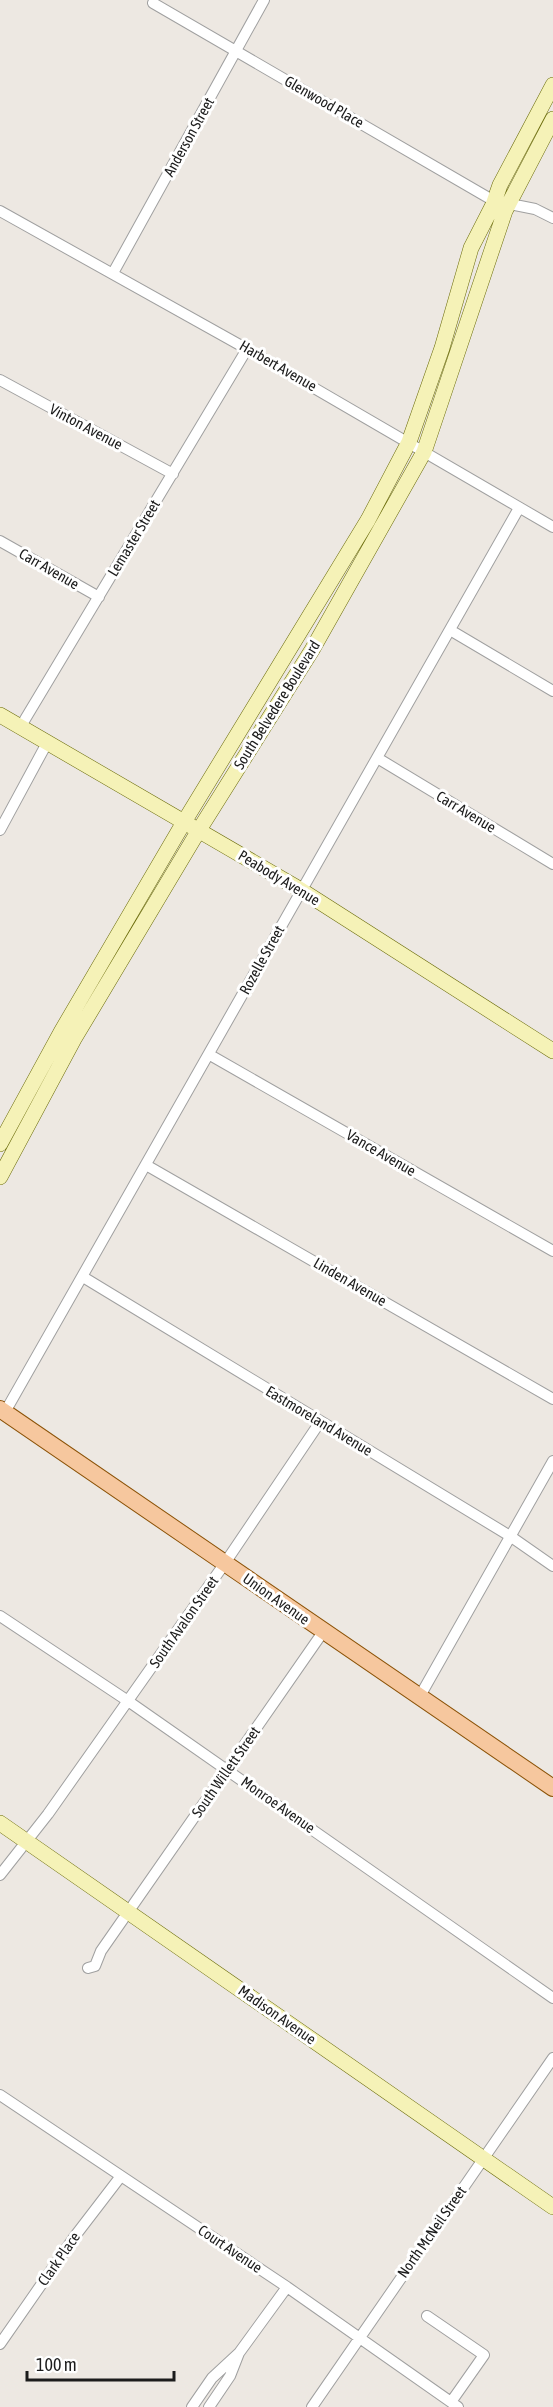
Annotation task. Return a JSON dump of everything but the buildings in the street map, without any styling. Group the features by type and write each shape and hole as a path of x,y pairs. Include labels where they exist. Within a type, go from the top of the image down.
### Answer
{"main road":[{"name":"Union Avenue","path":"2,1411 553,1788"}],"street":[{"name":"Anderson Street","path":"113,273 264,0"},
{"name":"Glenwood Place","path":"153,3 501,204 535,209 553,218"},
{"name":"South Belvedere Boulevard","path":"0,1177 74,1039 199,830 312,650 424,452 501,204 553,85"},
{"name":"South Belvedere Boulevard","path":"0,1144 61,1032 184,822 368,520 409,442 442,348 471,248 553,119"},
{"name":"Harbert Avenue","path":"0,211 247,349 553,527"},
{"name":"Lemaster Street","path":"21,726 247,349"},
{"name":"Vinton Avenue","path":"0,380 173,474"},
{"name":"Rozelle Street","path":"2,1411 83,1277 301,890 379,759 519,508"},
{"name":"Carr Avenue","path":"0,541 99,597"},
{"path":"450,630 553,691"},
{"path":"295,640 312,650"},
{"name":"Peabody Avenue","path":"0,715 301,890 553,1051"},
{"path":"0,830 47,743"},
{"name":"Carr Avenue","path":"379,759 553,864"},
{"name":"Vance Avenue","path":"210,1055 553,1251"},
{"name":"Linden Avenue","path":"146,1165 553,1399"},
{"name":"Eastmoreland Avenue","path":"83,1277 510,1536 553,1566"},
{"name":"South Avalon Street","path":"0,1875 45,1820 225,1563 320,1422"},
{"path":"420,1696 553,1461"},
{"name":"Monroe Avenue","path":"0,1616 128,1701 553,1998"},
{"name":"South Willett Street","path":"86,1971 89,1961 101,1951 323,1632"},
{"name":"Madison Avenue","path":"0,1823 553,2207"},
{"name":"North McNeil Street","path":"312,2407 553,2058"},
{"name":"Court Avenue","path":"0,2095 287,2287 455,2405"},
{"name":"Clark Place","path":"0,2344 75,2236 121,2176"},
{"path":"192,2407 212,2379 239,2353 287,2287"},
{"path":"427,2316 484,2355 455,2405"},
{"path":"209,2407 230,2376 239,2353"}]}
